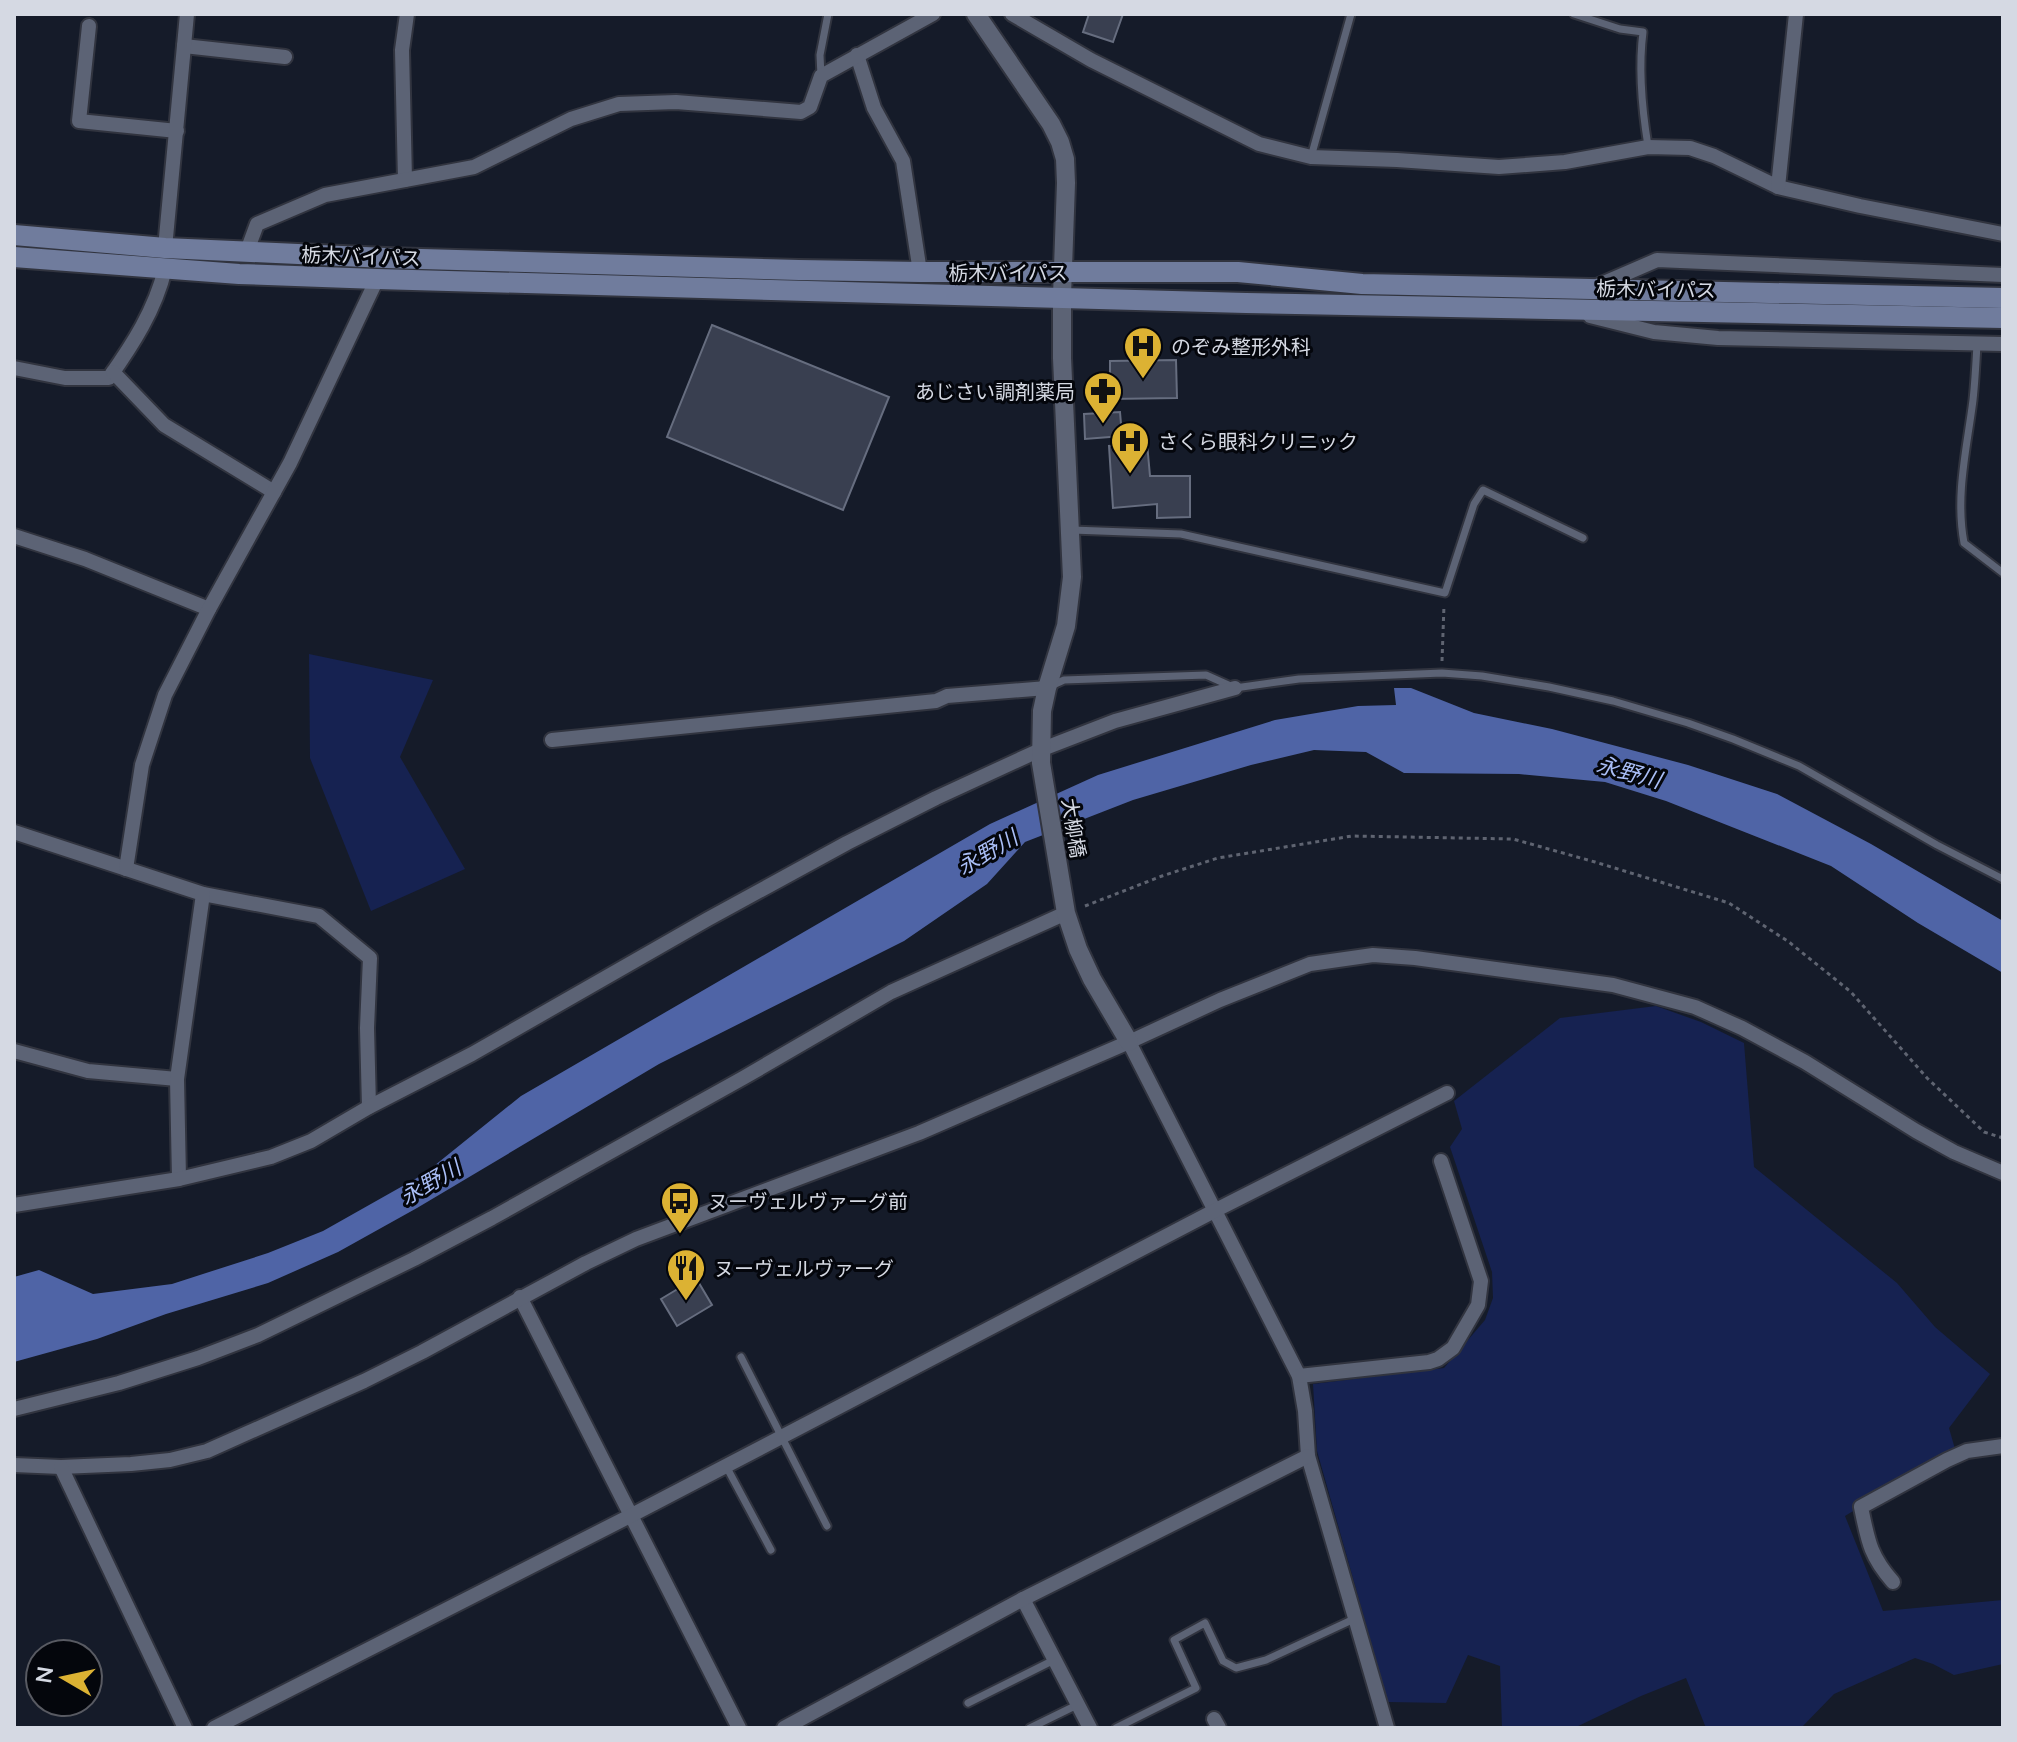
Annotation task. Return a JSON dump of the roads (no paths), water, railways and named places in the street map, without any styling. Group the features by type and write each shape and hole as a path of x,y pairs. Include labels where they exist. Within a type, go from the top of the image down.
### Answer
{"main road":[{"name":"栃木バイパス","path":"14,235 165,248 402,259 920,272 1238,272 1362,284 1592,288 1961,307 2003,318"},
{"name":"栃木バイパス","path":"14,257 239,274 1246,303 1557,308 1961,307 2003,298"}],"street":[{"path":"165,248 187,14"},
{"path":"405,180 402,50 407,14"},
{"path":"247,251 257,224 325,195 474,167 571,119 619,104 676,102 801,112 810,107 821,76 933,14"},
{"name":"大柳橋","path":"976,14 1051,124 1065,159 1062,358 1072,577 1060,651 1042,711 1040,757 1065,906 1078,949 1129,1042"},
{"path":"1012,14 1091,60 1259,144 1311,157 1499,167 1565,162 1648,147 1690,148 1714,156 1778,187 2003,234"},
{"path":"1778,187 1796,14"},
{"path":"89,26 79,121 177,131"},
{"path":"184,46 285,57"},
{"path":"857,55 874,108 903,161 920,272"},
{"path":"1592,288 1657,260 2003,275"},
{"path":"14,368 65,378 109,378 134,343 160,290 165,269"},
{"path":"126,869 142,765 165,695 290,463 377,279"},
{"path":"1557,308 1654,332 1718,338 2003,344"},
{"path":"113,372 164,425 274,492"},
{"path":"14,536 85,559 209,609"},
{"path":"552,740 936,701 947,696 1047,688"},
{"path":"14,1205 179,1179 271,1157 311,1141 847,843 936,798 1040,757 1115,721 1235,688"},
{"path":"14,832 203,894 319,916 370,958 367,1028 369,1107"},
{"path":"179,1179 177,1079 203,894"},
{"path":"14,1409 119,1383 258,1335 492,1218 730,1086 891,992 1065,906"},
{"path":"14,1465 61,1467 131,1464 170,1460 207,1451 364,1381 636,1239 919,1133 1220,1000 1310,964 1373,955 1559,976 1613,985 1695,1007 1805,1062 1954,1152 2003,1173"},
{"path":"1129,1042 1299,1376 1308,1456 1387,1728"},
{"path":"14,1051 88,1071 177,1079"},
{"path":"214,1728 1447,1093"},
{"path":"1299,1376 1429,1362 1453,1348 1478,1305 1481,1281 1441,1161"},
{"path":"520,1297 739,1728"},
{"path":"1893,1582 1879,1567 1869,1547 1861,1507 1967,1451 2003,1446"},
{"path":"784,1728 1023,1599 1308,1456"},
{"path":"61,1467 185,1728"},
{"path":"1023,1599 1090,1728"}],"lane":[{"path":"821,76 820,55 828,14"},
{"path":"1311,157 1351,14"},
{"path":"1574,14 1620,29 1643,32 1640,56 1648,147"},
{"path":"1977,344 1962,471 1961,525 1964,543 2003,573"},
{"path":"1070,530 1181,534 1445,593 1474,504 1483,490 1583,538"},
{"path":"1047,688 1064,680 1176,675 1206,675 1235,688 1299,679 1442,673 1482,676 1562,690 1688,723 1799,766 2003,879"},
{"path":"741,1357 827,1526"},
{"path":"726,1466 771,1550"},
{"path":"1116,1728 1196,1688 1174,1640 1205,1623 1223,1661 1236,1668 1266,1660 1355,1618"},
{"path":"968,1703 1054,1660"},
{"path":"1030,1728 1077,1705"}],"water":[{"name":"永野川","path":"1394,688 1411,688 1474,713 1552,729 1688,765 1777,794 1871,844 2003,921 2003,973 1918,923 1831,866 1666,801 1605,782 1519,774 1404,773 1366,752 1314,750 1133,800 1025,842 987,884 904,941 659,1064 338,1252 268,1283 97,1339 14,1362 14,1277 39,1270 93,1294 172,1284 268,1253 323,1231 424,1174 521,1096 990,824 1098,775 1275,720 1358,706 1396,705"}],"place":[{"name":"のぞみ整形外科","path":"1143,380"},
{"name":"あじさい調剤薬局","path":"1103,425"},
{"name":"さくら眼科クリニック","path":"1130,475"},
{"name":"ヌーヴェルヴァーグ前","path":"680,1235"},
{"name":"ヌーヴェルヴァーグ","path":"686,1302"}]}
